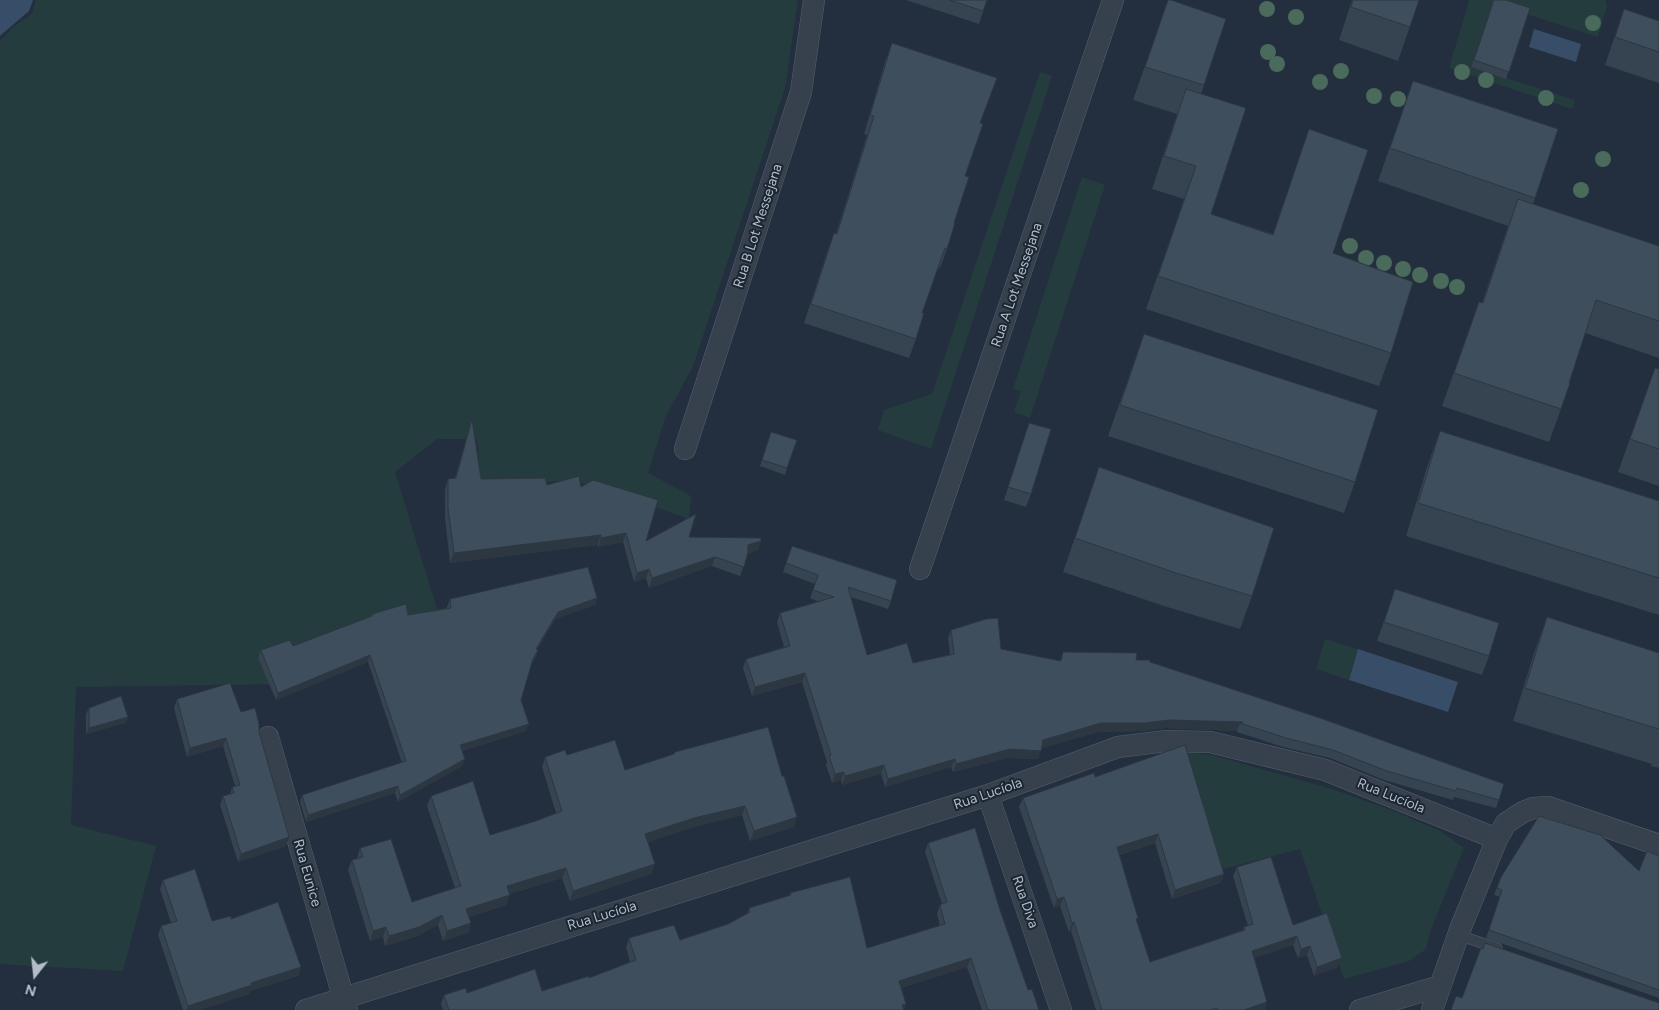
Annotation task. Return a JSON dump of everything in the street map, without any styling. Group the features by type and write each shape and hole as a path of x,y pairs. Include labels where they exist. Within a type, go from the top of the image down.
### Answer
{"street":[{"name":"Rua B Lot Messejana","path":"685,449 801,92 814,0"},
{"name":"Rua A Lot Messejana","path":"920,569 1113,0"},
{"name":"Rua Eunice","path":"268,736 345,1004"},
{"name":"Rua Lucíola","path":"306,1010 345,1004 988,795 1118,747 1166,741 1210,742 1325,770 1497,839"},
{"name":"Rua Diva","path":"988,795 1061,1010"},
{"path":"1432,1010 1458,935 1497,839 1506,823 1533,808 1548,807 1659,845"},
{"path":"1360,1010 1440,986"}],"lane":[{"path":"1458,935 1504,951"}],"green space":[{"path":"36,0 798,0 785,88 693,366 665,418 648,473 691,496 689,519 599,487 568,480 512,485 482,499 477,439 437,439 395,472 440,619 290,684 76,687 71,825 156,846 123,971 0,964 0,41 13,27 32,14"},
{"path":"1469,0 1605,0 1607,5 1598,37 1492,3 1471,67 1575,100 1572,109 1449,68"},
{"path":"1040,72 1052,76 931,449 878,430 884,410 932,394"},
{"path":"1082,177 1105,185 1030,418 1014,412 1021,391 1013,389"},
{"path":"1325,639 1358,649 1349,680 1316,669"},
{"path":"1177,750 1215,756 1332,789 1394,811 1442,832 1464,848 1430,932 1426,949 1409,961 1344,979 1300,849 1219,870"}],"water":[{"path":"0,0 33,0 29,11 0,36"},
{"path":"1534,29 1581,44 1576,62 1529,47"},
{"path":"1358,649 1458,682 1448,712 1349,680"}],"building":[{"path":"950,0 987,0 983,11"},
{"path":"1168,0 1226,19 1204,85 1145,67"},
{"path":"1353,0 1419,0 1410,27 1351,7"},
{"path":"1494,0 1506,0 1530,8 1509,72 1474,60"},
{"path":"1624,9 1659,21 1659,52 1615,37"},
{"path":"892,43 997,78 980,123 983,124 965,176 969,177 947,249 945,248 922,313 924,313 916,339 811,304 834,233 837,234 874,116 870,115"},
{"path":"1413,81 1558,129 1535,198 1390,148"},
{"path":"1186,89 1246,108 1211,214 1243,225 1273,235 1309,129 1368,150 1333,253 1413,282 1391,353 1158,276 1196,166 1164,156"},
{"path":"1518,199 1659,246 1659,321 1596,300 1561,409 1454,373 1479,302 1483,303"},
{"path":"1144,334 1378,410 1355,482 1120,405"},
{"path":"1655,368 1659,369 1659,449 1630,439"},
{"path":"472,419 481,479 545,478 547,485 579,476 581,487 593,480 658,500 646,541 696,514 689,537 761,538 761,541 748,545 744,567 715,557 652,578 649,569 637,573 626,533 601,538 601,535 454,553 448,508 448,479 456,478"},
{"path":"1029,423 1051,429 1031,494 1008,487"},
{"path":"1440,431 1659,501 1659,578 1418,503"},
{"path":"771,432 797,440 787,468 762,460"},
{"path":"1099,467 1274,528 1252,596 1176,573 1075,538"},
{"path":"792,546 897,580 891,601 848,587 867,655 907,643 913,663 954,654 951,630 986,619 998,618 1001,649 1061,661 1063,652 1137,653 1136,660 1150,660 1150,662 1320,718 1504,784 1499,800 1457,788 1456,791 1387,771 1333,750 1286,738 1240,723 1243,722 1169,720 1145,723 1101,723 1043,740 1041,751 1010,749 956,764 955,759 888,779 884,765 845,776 844,772 835,774 829,756 831,755 805,673 755,687 746,659 790,646 780,613 834,597 813,590 818,575 786,563"},
{"path":"588,567 597,598 558,612 536,649 538,650 533,659 521,700 529,724 460,745 465,759 400,795 398,786 308,815 302,795 406,761 370,655 278,693 261,650 290,640 293,646 372,616 372,614 406,604 408,615 451,608 450,599"},
{"path":"1395,589 1499,623 1489,656 1384,622"},
{"path":"1547,617 1659,653 1659,729 1525,688"},
{"path":"230,683 241,712 255,708 259,732 289,837 241,854 223,796 234,793 232,787 240,785 226,738 190,748 177,699"},
{"path":"121,696 128,717 89,728 89,708"},
{"path":"768,727 782,776 784,776 797,817 754,831 745,806 694,818 645,834 655,864 573,891 566,868 507,886 510,895 466,909 471,923 447,931 442,915 419,927 389,936 386,927 373,931 352,860 363,857 360,848 391,839 412,902 461,886 431,796 473,781 490,835 562,811 545,757 565,750 567,755 615,740 625,770 674,754 675,752"},
{"path":"1185,745 1224,874 1175,890 1158,834 1117,847 1138,918 1136,919 1150,962 1245,930 1244,927 1253,924 1237,867 1271,857 1293,925 1327,913 1342,958 1317,967 1310,946 1301,949 1297,936 1252,951 1267,1002 1244,1010 1218,1010 1217,1008 1210,1010 1102,1010 1074,922 1072,923 1064,897 1057,899 1023,798 1094,773 1095,777"},
{"path":"1539,816 1600,835 1639,871 1647,851 1659,856 1659,990 1489,930 1502,890 1497,888 1501,877"},
{"path":"975,828 1000,910 1028,990 1032,989 1039,1010 988,1010 971,958 899,981 906,1004 902,1005 904,1010 449,1010 444,995 466,988 467,993 535,969 542,991 589,976 589,978 636,960 629,938 674,925 680,940 728,924 750,912 749,908 791,895 790,893 850,877 867,948 945,924 940,905 947,902 928,843"},
{"path":"195,869 212,921 231,916 231,919 278,902 301,967 188,1006 161,926 177,921 163,880"},
{"path":"1485,943 1659,1003 1659,1010 1451,1010 1456,996 1462,998 1481,948 1483,949"}]}
